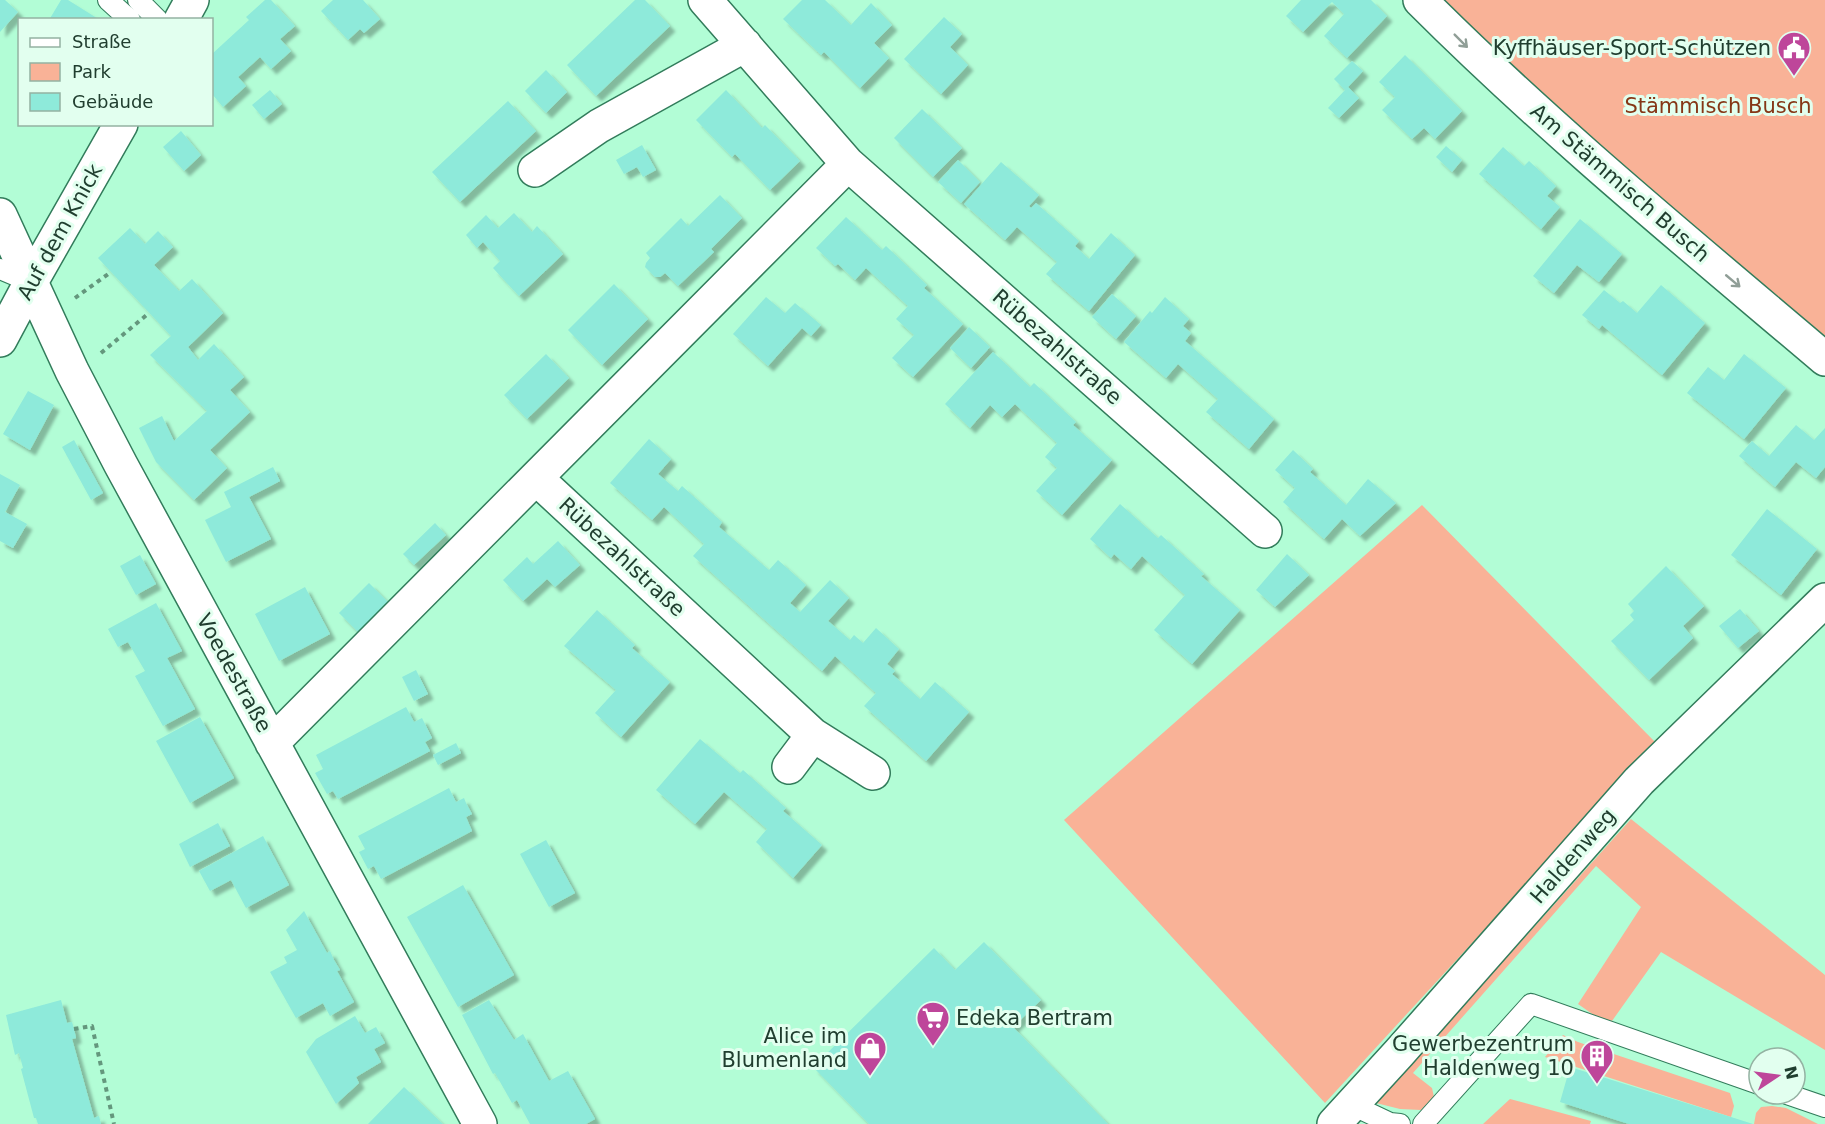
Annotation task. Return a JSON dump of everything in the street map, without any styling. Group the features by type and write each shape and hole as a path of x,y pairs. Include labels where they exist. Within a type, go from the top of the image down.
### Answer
{"street":[{"path":"182,18 192,0"},
{"name":"Rübezahlstraße","path":"705,0 848,164 1265,531"},
{"name":"Am Stämmisch Busch","path":"1420,0 1477,57 1580,151 1825,359"},
{"path":"535,170 599,126 745,45"},
{"name":"Auf dem Knick","path":"0,339 120,126"},
{"path":"272,743 848,164"},
{"name":"Voedestraße","path":"0,215 74,375 480,1124"},
{"name":"Rübezahlstraße","path":"536,478 813,735 873,774"},
{"name":"Haldenweg","path":"1343,1114 1639,781 1825,600"},
{"path":"789,767 813,735"}],"lane":[{"path":"108,0 128,18"},
{"path":"138,0 156,18"},
{"path":"0,269 31,282"},
{"path":"1423,1124 1531,1004 1747,1080"},
{"path":"1807,1101 1825,1107"},
{"path":"1343,1114 1400,1124"}],"path":[{"path":"47,318 111,272"},
{"path":"74,375 149,313"},
{"path":"74,1029 92,1026 114,1124"}],"green space":[{"name":"Stämmisch Busch","path":"1434,0 1825,0 1825,341"},
{"path":"1422,505 1656,743 1325,1103 1064,820"},
{"path":"1631,819 1825,975 1825,1050 1661,952 1612,1021 1598,1018 1578,1004 1641,907 1596,866 1413,1073 1432,1088 1434,1097 1421,1110 1400,1109 1376,1103"},
{"path":"1563,1035 1730,1093 1734,1106 1731,1117 1545,1057"},
{"path":"1510,1099 1591,1121 1590,1124 1483,1124"},
{"path":"1761,1107 1786,1108 1818,1124 1754,1124 1756,1113"}],"building":[{"path":"0,0 5,0 18,12 0,32"},
{"path":"61,0 68,0 97,18 50,18"},
{"path":"265,0 271,0 295,26 280,39 291,51 271,69 260,57 238,77 246,86 223,107 213,95 213,53 249,20 246,17"},
{"path":"333,0 363,0 380,19 364,33 360,29 348,40 321,11"},
{"path":"635,0 645,0 670,26 596,96 567,65"},
{"path":"802,0 825,0 851,25 871,3 892,25 874,43 889,58 860,88 824,52 821,55 783,19"},
{"path":"1301,0 1371,0 1387,16 1347,58 1324,36 1344,14 1332,2 1303,32 1286,16"},
{"path":"944,17 962,34 950,47 968,65 941,94 904,59"},
{"path":"1405,55 1462,111 1435,139 1424,128 1412,139 1382,110 1395,97 1379,82"},
{"path":"1352,61 1363,71 1348,87 1359,98 1339,118 1328,108 1345,90 1334,79"},
{"path":"546,70 567,92 546,113 525,91"},
{"path":"270,90 282,104 264,119 252,105"},
{"path":"726,90 762,128 765,125 800,161 770,190 735,154 732,157 696,120"},
{"path":"508,101 536,131 460,202 432,172"},
{"path":"922,109 962,148 933,177 894,138"},
{"path":"181,131 201,155 184,171 163,147"},
{"path":"642,145 656,170 643,177 637,167 624,174 616,160"},
{"path":"1446,146 1462,160 1452,172 1436,157"},
{"path":"1503,147 1524,166 1529,161 1556,186 1547,196 1560,207 1541,229 1479,174"},
{"path":"958,160 980,182 961,203 938,182"},
{"path":"1001,162 1039,195 1029,206 1031,208 1036,203 1079,241 1075,246 1089,259 1111,233 1135,255 1089,311 1046,274 1057,262 1017,227 1005,240 964,204"},
{"path":"720,195 742,218 711,249 714,252 678,286 665,273 660,277 655,277 645,267 650,258 646,253 681,218 688,226"},
{"path":"514,213 532,232 537,226 563,254 519,296 493,268 500,261 483,242 477,248 466,235 486,215 498,228"},
{"path":"846,217 882,250 886,246 927,285 924,288 963,324 913,377 892,358 914,335 896,319 908,306 866,268 855,280 838,264 835,266 816,248"},
{"path":"1580,219 1622,254 1599,282 1577,265 1554,293 1533,276"},
{"path":"130,228 145,244 158,231 173,247 154,265 179,291 192,279 223,313 188,347 198,360 214,344 244,377 230,390 250,412 210,450 227,468 194,500 156,462 139,428 162,416 174,441 207,411 150,355 171,336 98,258"},
{"path":"614,284 648,319 602,365 568,330"},
{"path":"1661,285 1705,323 1662,375 1602,325 1599,329 1582,315 1604,290 1620,303 1623,301 1637,313"},
{"path":"1112,294 1136,316 1116,339 1092,317"},
{"path":"766,297 785,313 795,303 821,325 811,336 802,328 768,366 733,334"},
{"path":"1165,297 1189,319 1183,326 1191,333 1185,341 1274,419 1249,449 1206,412 1218,399 1178,364 1166,378 1124,342"},
{"path":"969,327 990,347 971,368 950,348"},
{"path":"993,352 1030,387 1034,383 1076,422 1073,425 1112,460 1062,515 1036,491 1057,468 1045,457 1057,443 1015,404 1002,417 990,405 970,428 945,404"},
{"path":"546,354 569,378 527,419 504,395"},
{"path":"1744,354 1786,388 1744,439 1687,393 1708,367 1724,380"},
{"path":"28,391 54,405 30,450 3,434"},
{"path":"1796,425 1814,440 1825,428 1825,467 1816,478 1796,462 1775,487 1739,456 1752,441 1769,456"},
{"path":"649,439 671,459 658,474 678,491 682,486 722,522 719,527 769,570 778,560 806,585 790,603 800,612 830,580 849,598 828,621 850,640 854,635 863,643 876,628 899,649 887,664 895,671 892,674 920,699 935,682 969,712 926,761 864,706 876,693 835,656 822,671 693,556 704,544 664,507 652,520 610,483"},
{"path":"74,440 103,493 91,500 62,447"},
{"path":"1293,450 1313,469 1310,472 1346,505 1368,479 1396,503 1360,536 1342,519 1324,539 1283,502 1295,488 1275,470"},
{"path":"273,467 280,481 249,497 271,539 226,562 205,520 231,507 224,492"},
{"path":"0,474 20,485 5,512 27,524 13,548 0,541"},
{"path":"1120,504 1158,538 1161,535 1204,574 1201,576 1240,610 1192,664 1154,630 1185,595 1142,556 1131,569 1114,554 1111,558 1090,539"},
{"path":"1767,509 1817,549 1781,595 1731,555"},
{"path":"435,523 446,535 414,565 403,554"},
{"path":"558,541 580,565 555,587 547,579 523,601 503,580 527,557 533,564"},
{"path":"1287,554 1309,575 1275,607 1256,590"},
{"path":"140,555 156,584 136,595 120,566"},
{"path":"1666,566 1704,606 1683,626 1693,638 1649,680 1611,641 1634,620 1630,615 1634,611 1628,604"},
{"path":"369,583 389,603 359,633 339,613"},
{"path":"305,587 330,634 279,661 255,614"},
{"path":"156,603 182,651 167,658 195,709 163,726 135,676 145,671 128,642 118,647 108,629"},
{"path":"1740,609 1759,631 1738,648 1719,626"},
{"path":"597,610 635,645 632,648 670,682 621,737 595,713 616,690 564,646"},
{"path":"416,670 428,694 414,701 402,677"},
{"path":"406,707 414,722 422,718 432,738 425,742 430,751 338,799 333,791 327,794 315,773 323,769 316,755"},
{"path":"200,717 234,778 190,803 156,741"},
{"path":"700,739 740,773 743,770 786,808 783,811 822,845 793,878 756,842 767,829 724,792 695,824 656,790"},
{"path":"456,743 461,753 438,765 433,755"},
{"path":"449,788 456,802 464,798 472,814 466,817 472,831 381,879 374,866 368,869 359,852 365,849 358,836"},
{"path":"218,823 230,846 190,867 179,844"},
{"path":"263,836 289,885 246,908 231,880 210,891 199,871"},
{"path":"546,840 575,893 549,907 520,854"},
{"path":"463,885 514,975 458,1007 407,917"},
{"path":"304,911 327,953 330,951 340,970 337,971 354,1002 330,1016 323,1003 296,1018 270,972 287,963 284,957 297,950 286,930"},
{"name":"Edeka Bertram","path":"984,942 1041,1000 1013,1027 1108,1124 869,1124 813,1067 934,948 955,970"},
{"path":"61,1000 67,1023 72,1022 74,1029 76,1038 72,1039 94,1118 99,1116 101,1124 38,1124 34,1118 19,1053 15,1055 6,1015"},
{"path":"489,1000 514,1040 523,1034 549,1081 568,1071 595,1119 586,1124 530,1124 517,1100 512,1103 495,1073 493,1074 462,1015"},
{"path":"355,1016 365,1033 376,1027 385,1043 374,1049 381,1062 356,1077 359,1083 336,1104 306,1052 316,1039"},
{"name":"Gewerbezentrum Haldenweg 10","path":"1570,1067 1753,1124 1629,1124 1560,1102"},
{"path":"404,1087 428,1110 443,1124 368,1124"}],"place":[{"name":"Kyffhäuser-Sport-Schützen","path":"1794,77"},
{"name":"Edeka Bertram","path":"933,1047"},
{"name":"Alice im Blumenland","path":"870,1077"},
{"name":"Gewerbezentrum Haldenweg 10","path":"1597,1085"}]}
